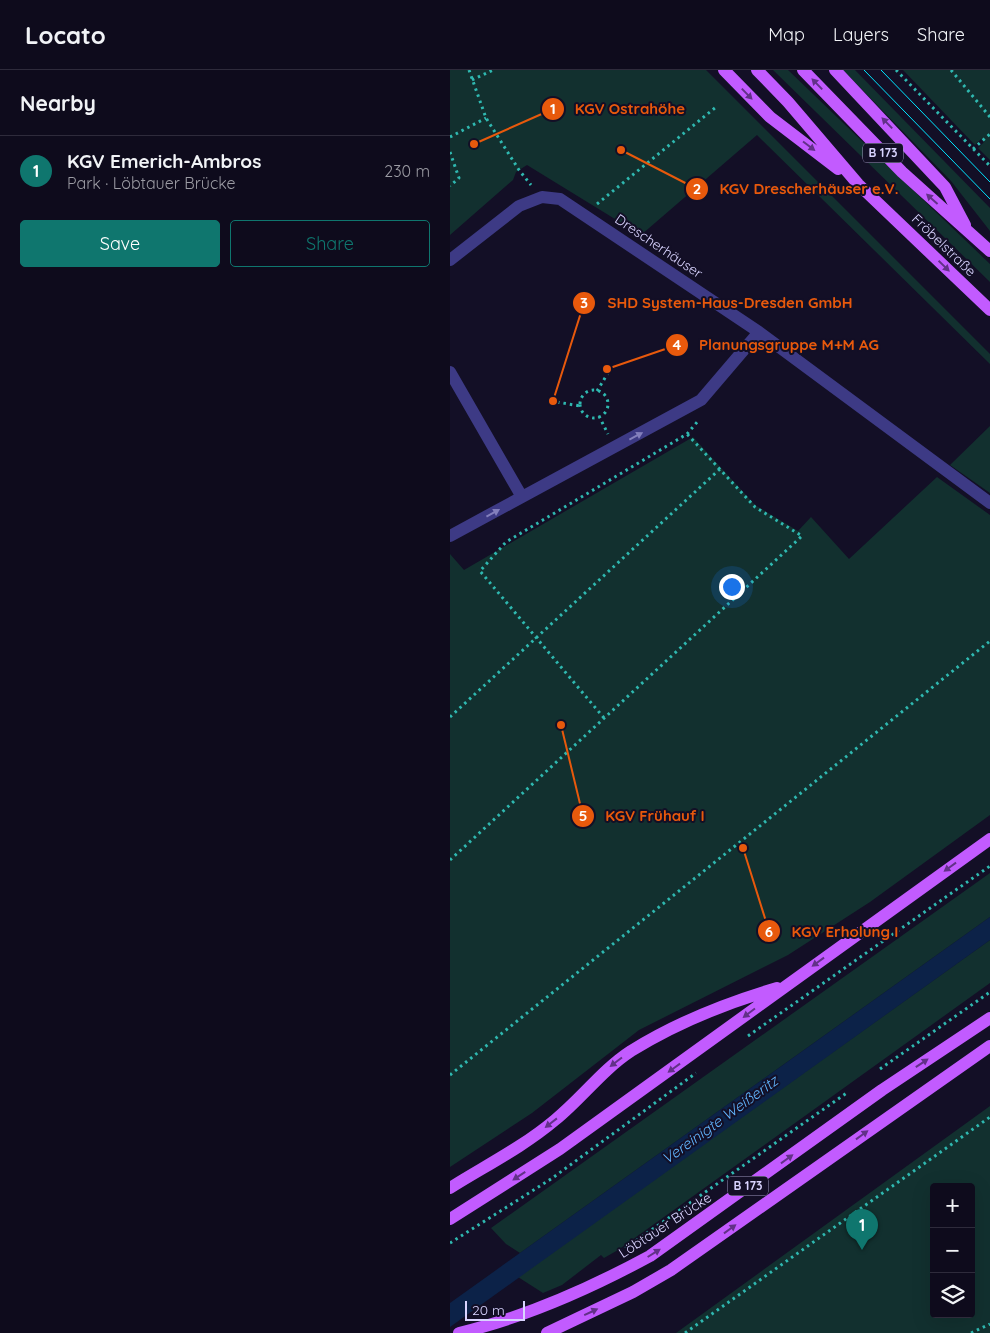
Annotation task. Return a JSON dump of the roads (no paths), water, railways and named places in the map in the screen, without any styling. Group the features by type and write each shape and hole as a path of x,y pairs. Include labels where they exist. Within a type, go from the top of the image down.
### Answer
{"main road":[{"path":"724,70 770,117 858,184"},
{"name":"Fröbelstraße","path":"756,70 788,102 858,184 990,310"},
{"name":"Fröbelstraße","path":"803,70 902,172 990,250"},
{"path":"835,70 946,187 968,231"},
{"path":"450,1219 560,1149 990,838"},
{"path":"450,1188 556,1120 606,1070 630,1052 720,1007 784,986"},
{"name":"Löbtauer Brücke","path":"460,1333 548,1305 612,1277 673,1240 882,1090 990,1018"},
{"path":"547,1333 633,1292 671,1270 990,1046"}],"street":[{"name":"Drescherhäuser","path":"450,260 519,206 542,197 560,199 760,332 990,503"},
{"path":"450,536 701,400 760,332"},
{"path":"450,372 522,497"}],"water":[{"name":"Vereinigte Weißeritz","path":"990,917 990,940 450,1327 450,1303"}],"tram line":[{"path":"864,70 990,199"},
{"path":"881,70 990,182"}],"place":[{"name":"KGV Ostrahöhe","path":"474,144"},
{"name":"KGV Drescherhäuser e.V.","path":"621,150"},
{"name":"Planungsgruppe M+M AG","path":"607,369"},
{"name":"SHD System-Haus-Dresden GmbH","path":"553,401"},
{"name":"KGV Frühauf I","path":"561,725"},
{"name":"KGV Erholung I","path":"743,848"},
{"name":"KGV Emerich-Ambros","path":"862,1250"}]}
